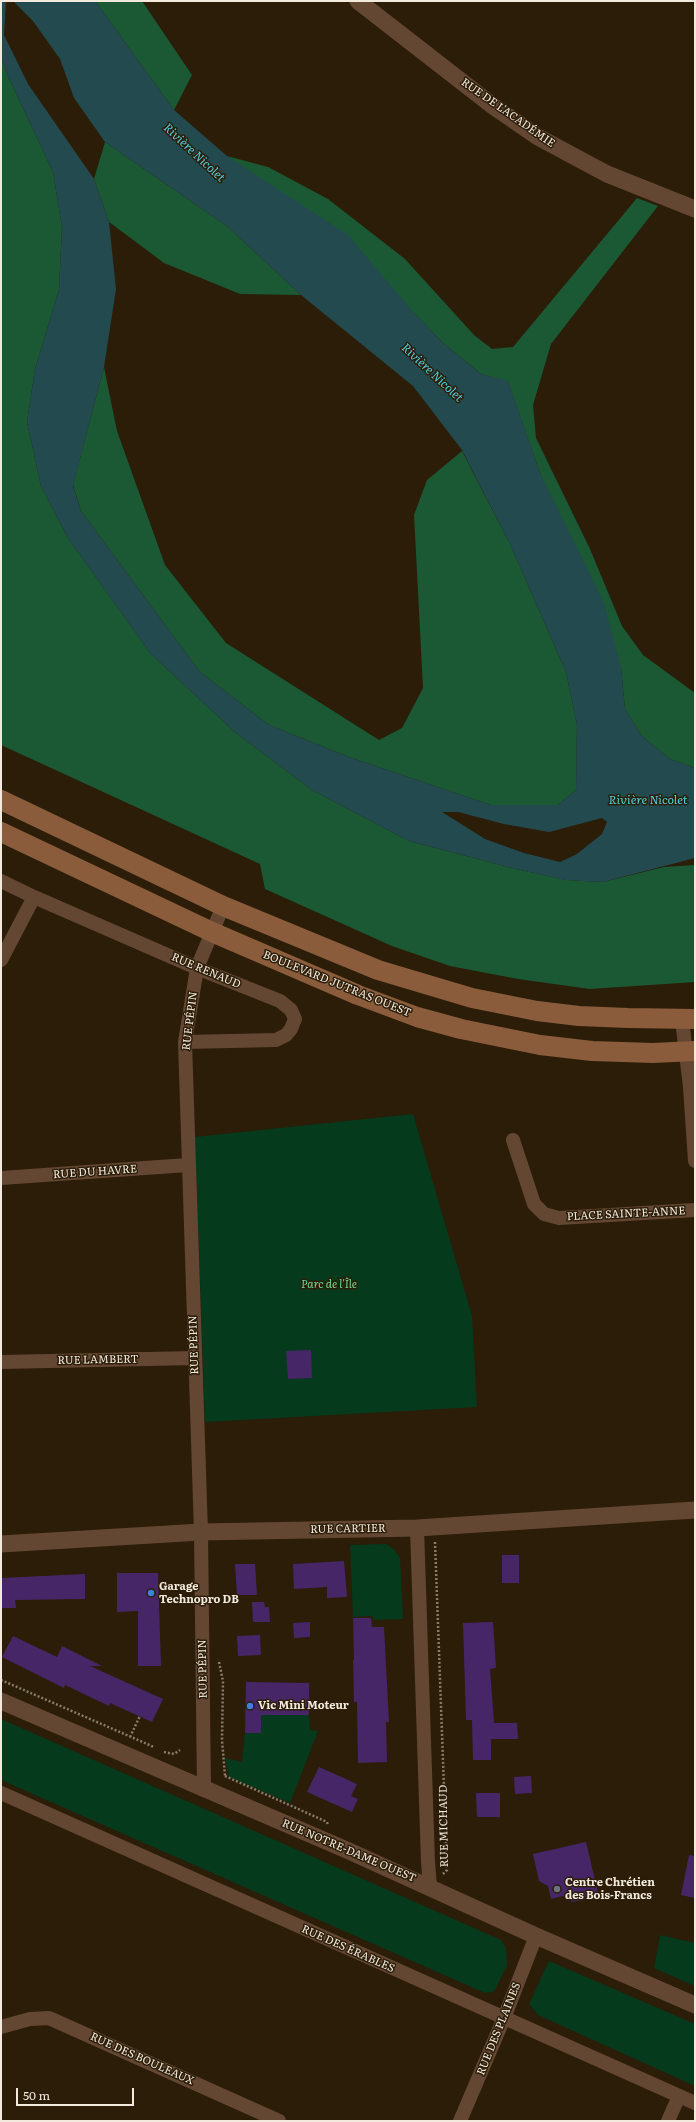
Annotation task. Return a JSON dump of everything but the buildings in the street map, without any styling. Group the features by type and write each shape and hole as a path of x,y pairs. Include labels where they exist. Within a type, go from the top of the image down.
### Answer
{"main road":[{"path":"1,800 223,906 378,970 472,998 537,1011 579,1016 688,1019"},
{"name":"BOULEVARD JUTRAS OUEST","path":"1,832 212,932 358,995 417,1016 461,1029 540,1045 592,1051 690,1051"}],"street":[{"name":"RUE DE L'ACADÉMIE","path":"358,1 493,106 538,137 607,174 695,209"},
{"name":"RUE RENAUD","path":"1,881 34,897 197,968 280,1001 292,1010 295,1019 291,1029 286,1035 276,1040 185,1042"},
{"path":"1,960 34,897"},
{"name":"RUE PÉPIN","path":"204,1790 201,1532 185,1042 197,968 223,906"},
{"path":"688,1019 695,1161"},
{"name":"PLACE SAINTE-ANNE","path":"513,1140 534,1204 544,1214 559,1218 695,1210"},
{"name":"RUE DU HAVRE","path":"1,1178 188,1165"},
{"name":"RUE LAMBERT","path":"1,1362 195,1358"},
{"name":"RUE CARTIER","path":"1,1544 201,1532 417,1528 695,1510"},
{"name":"RUE MICHAUD","path":"417,1528 430,1887"},
{"name":"RUE NOTRE-DAME OUEST","path":"1,1701 430,1887 536,1936 695,2005"},
{"name":"RUE DES ÉRABLES","path":"1,1794 695,2104"},
{"name":"RUE DES PLAINES","path":"460,2121 504,2018 536,1936"},
{"name":"RUE DES BOULEAUX","path":"1,2027 30,2019 49,2018 279,2121"},
{"path":"668,2121 679,2096"}],"path":[{"name":"RUE MICHAUD","path":"417,1528 435,1542 447,1870 430,1887"},
{"path":"1,1680 166,1753 174,1754 180,1750"},
{"path":"130,1737 140,1716"}],"green space":[{"path":"95,1 142,1 192,75 174,110"},
{"path":"1,56 8,76 53,172 62,227 59,290 35,369 27,422 41,486 68,538 151,654 236,733 312,790 409,841 516,869 566,880 603,882 664,867 695,865 695,982 590,989 518,979 450,966 392,946 265,889 260,864 1,745"},
{"path":"105,142 228,227 301,295 240,294 164,263 109,222 94,179"},
{"path":"227,156 268,167 328,199 405,259 474,335 492,349 513,347 637,198 658,206 551,344 533,405 536,438 590,549 622,626 643,655 695,693 695,768 670,759 642,736 625,709 621,668 540,473 508,382 481,374 442,342 415,314"},
{"path":"104,367 117,431 165,565 226,643 379,740 402,728 423,688 414,515 427,480 462,451 510,544 566,672 577,725 576,790 558,805 491,805 346,756 269,725 200,672 81,511 73,485"},
{"name":"Parc de l'Île","path":"413,1114 472,1316 477,1407 205,1422 195,1137"},
{"path":"386,1544 394,1549 400,1558 403,1619 373,1620 373,1616 353,1617 350,1545"},
{"path":"261,1715 309,1715 310,1730 318,1731 290,1803 229,1777 225,1758 242,1762 245,1733 261,1733"},
{"path":"1,1719 501,1940 506,1948 507,1965 496,1988 493,1992 485,1993 1,1780"},
{"path":"660,1935 695,1943 695,1986 654,1968"},
{"path":"549,1961 695,2024 695,2086 538,2015 529,2004"}],"water":[{"name":"Rivière Nicolet","path":"1,1 6,1 4,35 28,84 94,179 109,222 116,289 104,367 73,486 81,511 200,672 269,725 346,756 491,805 558,805 576,790 577,725 566,672 510,544 462,450 413,386 301,295 228,227 105,142 74,98 60,59 33,21 13,1 95,1 174,110 227,156 348,235 415,314 442,342 481,374 508,381 540,473 604,603 621,668 625,709 642,736 670,759 695,768 695,858 603,882 565,880 516,869 409,841 312,790 236,733 151,654 68,538 41,486 27,422 35,369 59,290 62,227 53,172 8,76 1,56","holes":["442,812 458,812 504,824 549,832 602,818 607,822 602,834 577,854 560,862 524,853 485,839"]}],"place":[{"name":"Garage Technopro DB","path":"151,1593"},
{"name":"Vic Mini Moteur","path":"250,1706"},
{"name":"Centre Chrétien des Bois-Francs","path":"557,1889"}]}
